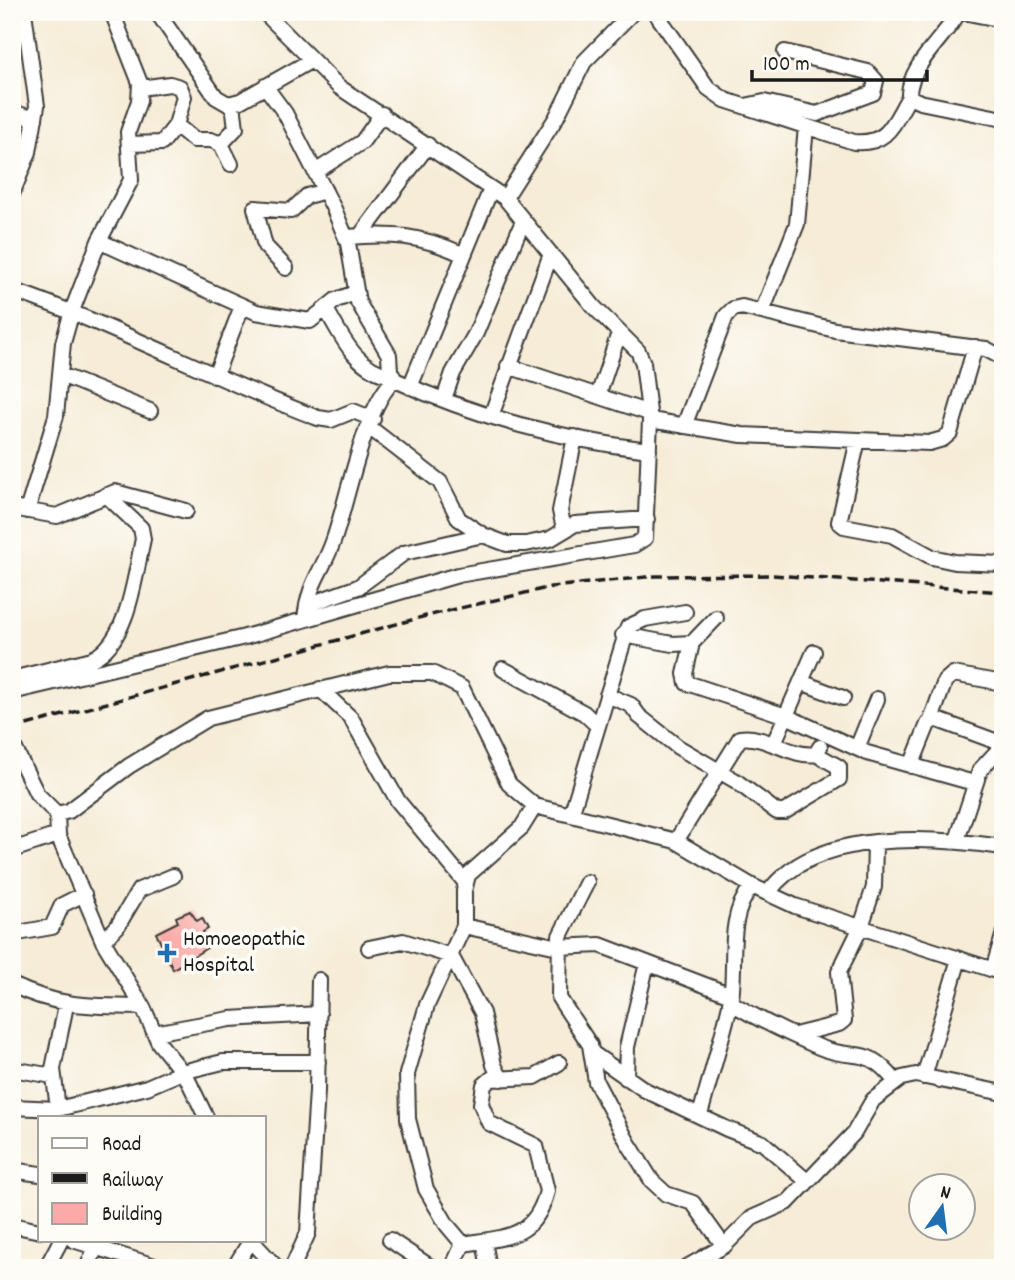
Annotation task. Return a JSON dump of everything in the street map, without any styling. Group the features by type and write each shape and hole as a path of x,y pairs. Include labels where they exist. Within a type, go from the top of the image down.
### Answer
{"street":[{"path":"12,194 29,152 37,92 24,12"},
{"path":"112,12 140,88 139,101 128,132 131,180 100,241 72,311 63,343 56,416 19,509 57,516 106,495 122,492 186,511"},
{"path":"157,12 216,97 233,104"},
{"path":"264,12 339,87 505,198 641,356 649,417 645,538 634,545 465,573 306,612"},
{"path":"505,198 556,118 584,62 634,12"},
{"path":"655,12 708,88 725,100 854,142 879,141 909,97 910,88 933,43 961,12 1003,20"},
{"path":"744,106 757,102 817,114 869,97 873,93 876,81 867,72 785,52"},
{"path":"233,104 312,60"},
{"path":"129,144 162,143 176,125 184,97 180,87 170,83 140,88"},
{"path":"265,86 285,113 325,191 353,237 355,293 366,321 389,355 393,378 371,423 335,538 311,586 306,612"},
{"path":"909,97 920,102 1003,118"},
{"path":"221,144 236,128 233,104"},
{"path":"12,112 35,119"},
{"path":"315,172 362,142 382,114"},
{"path":"176,125 194,140 221,144"},
{"path":"762,313 797,223 806,127"},
{"path":"221,144 231,164"},
{"path":"353,237 428,145"},
{"path":"410,387 462,254 491,189"},
{"path":"286,268 265,246 255,208 290,211 307,195 325,191"},
{"path":"444,399 453,373 476,333 523,221"},
{"path":"353,237 387,233 407,236 437,243 462,254"},
{"path":"100,241 262,314 313,320 336,300 355,293"},
{"path":"491,415 551,254"},
{"path":"12,290 72,311 215,376 318,418 331,420 353,411 440,482 459,519 483,535 517,545 550,539 564,528 575,524 647,519"},
{"path":"215,376 243,306"},
{"path":"684,426 726,316 733,309 742,307 835,330 975,347 1003,358"},
{"path":"326,309 351,351 370,368 410,387 491,415 575,437 649,450"},
{"path":"598,396 619,333"},
{"path":"508,366 598,396 649,417 684,426 742,435 929,443 943,439 954,422 975,347"},
{"path":"61,374 150,411"},
{"path":"564,528 560,511 575,437"},
{"path":"858,440 839,522 844,526 892,535 932,557 955,562 1003,564"},
{"path":"12,679 92,659 101,655 112,642 128,609 143,538 141,528 106,495"},
{"path":"12,692 233,639 306,612 358,587 404,553 483,535"},
{"path":"571,815 623,635 633,623 685,612"},
{"path":"716,618 692,643 685,674 687,683 786,716 857,748 974,783"},
{"path":"623,635 673,644 692,643"},
{"path":"774,743 814,652"},
{"path":"503,669 584,713 598,726"},
{"path":"57,814 69,811 121,771 195,723 320,689 395,673 432,673 455,682 462,688 509,785 535,806 676,841 752,886 795,906 998,972 1003,936"},
{"path":"911,766 945,681 953,674 1003,683"},
{"path":"801,682 843,698"},
{"path":"320,689 351,718 398,802 466,882"},
{"path":"607,695 631,705 661,733 718,773 736,781 771,809 784,812 839,779 839,767 816,754 808,755 774,743 740,738 718,773 676,841"},
{"path":"857,748 877,699"},
{"path":"931,720 942,720 1003,745 985,763 974,783 957,840"},
{"path":"816,754 826,735"},
{"path":"13,749 37,794 57,814 58,835 103,941 142,1007 163,1051 182,1072 205,1116"},
{"path":"463,1244 444,1221 426,1189 408,1119 406,1083 427,1005 464,926 466,882 477,866 522,827 535,806"},
{"path":"12,850 58,835"},
{"path":"768,893 775,884 817,855 849,844 957,840 1003,847"},
{"path":"795,1034 839,1024 844,1020 839,972 861,928 874,887 876,843"},
{"path":"103,941 117,927 139,891 173,876"},
{"path":"587,882 565,925 558,947 558,993 592,1053 596,1082 626,1142 652,1181 669,1196 693,1203 724,1246"},
{"path":"700,1115 730,999 734,927 741,899 752,886"},
{"path":"12,934 52,927 62,905 85,894"},
{"path":"464,926 558,947 600,945 647,962 730,999 760,1021 795,1034 822,1049 869,1056 882,1065 896,1082"},
{"path":"369,948 403,941 451,956 482,1013 494,1065 501,1079"},
{"path":"924,1077 959,959"},
{"path":"626,1077 627,1047 647,962"},
{"path":"292,1268 308,1233 318,1062 319,979"},
{"path":"12,985 41,999 66,1005 142,1007"},
{"path":"54,1112 52,1076 66,1005"},
{"path":"154,1033 230,1019 319,1014"},
{"path":"592,1053 645,1090 763,1143 807,1181"},
{"path":"12,1107 54,1112 147,1087 182,1072 232,1061 318,1062"},
{"path":"463,1244 511,1236 528,1228 547,1191 536,1146 526,1139 492,1127 485,1117 481,1104 484,1085 491,1079 535,1077 559,1063"},
{"path":"12,1069 52,1076"},
{"path":"685,1268 724,1246 752,1217 788,1202 854,1133 873,1100 896,1082 909,1076 924,1077 1003,1093"},
{"path":"12,1170 38,1174"},
{"path":"12,1225 38,1231"},
{"path":"390,1240 432,1268"},
{"path":"484,1241 489,1268"},
{"path":"46,1268 60,1242"},
{"path":"234,1268 250,1242"},
{"path":"253,1242 277,1268"},
{"path":"87,1268 98,1243 161,1268"},
{"path":"452,1268 463,1244"},
{"path":"707,1255 718,1268"}],"building":[{"path":"190,911 197,921 202,918 208,929 203,932 210,946 173,969 156,933 178,922 176,917"}],"railway":[{"path":"12,729 426,616 551,587 656,576 773,575 1003,592"}],"place":[{"name":"Homoeopathic Hospital","path":"167,953"}]}
